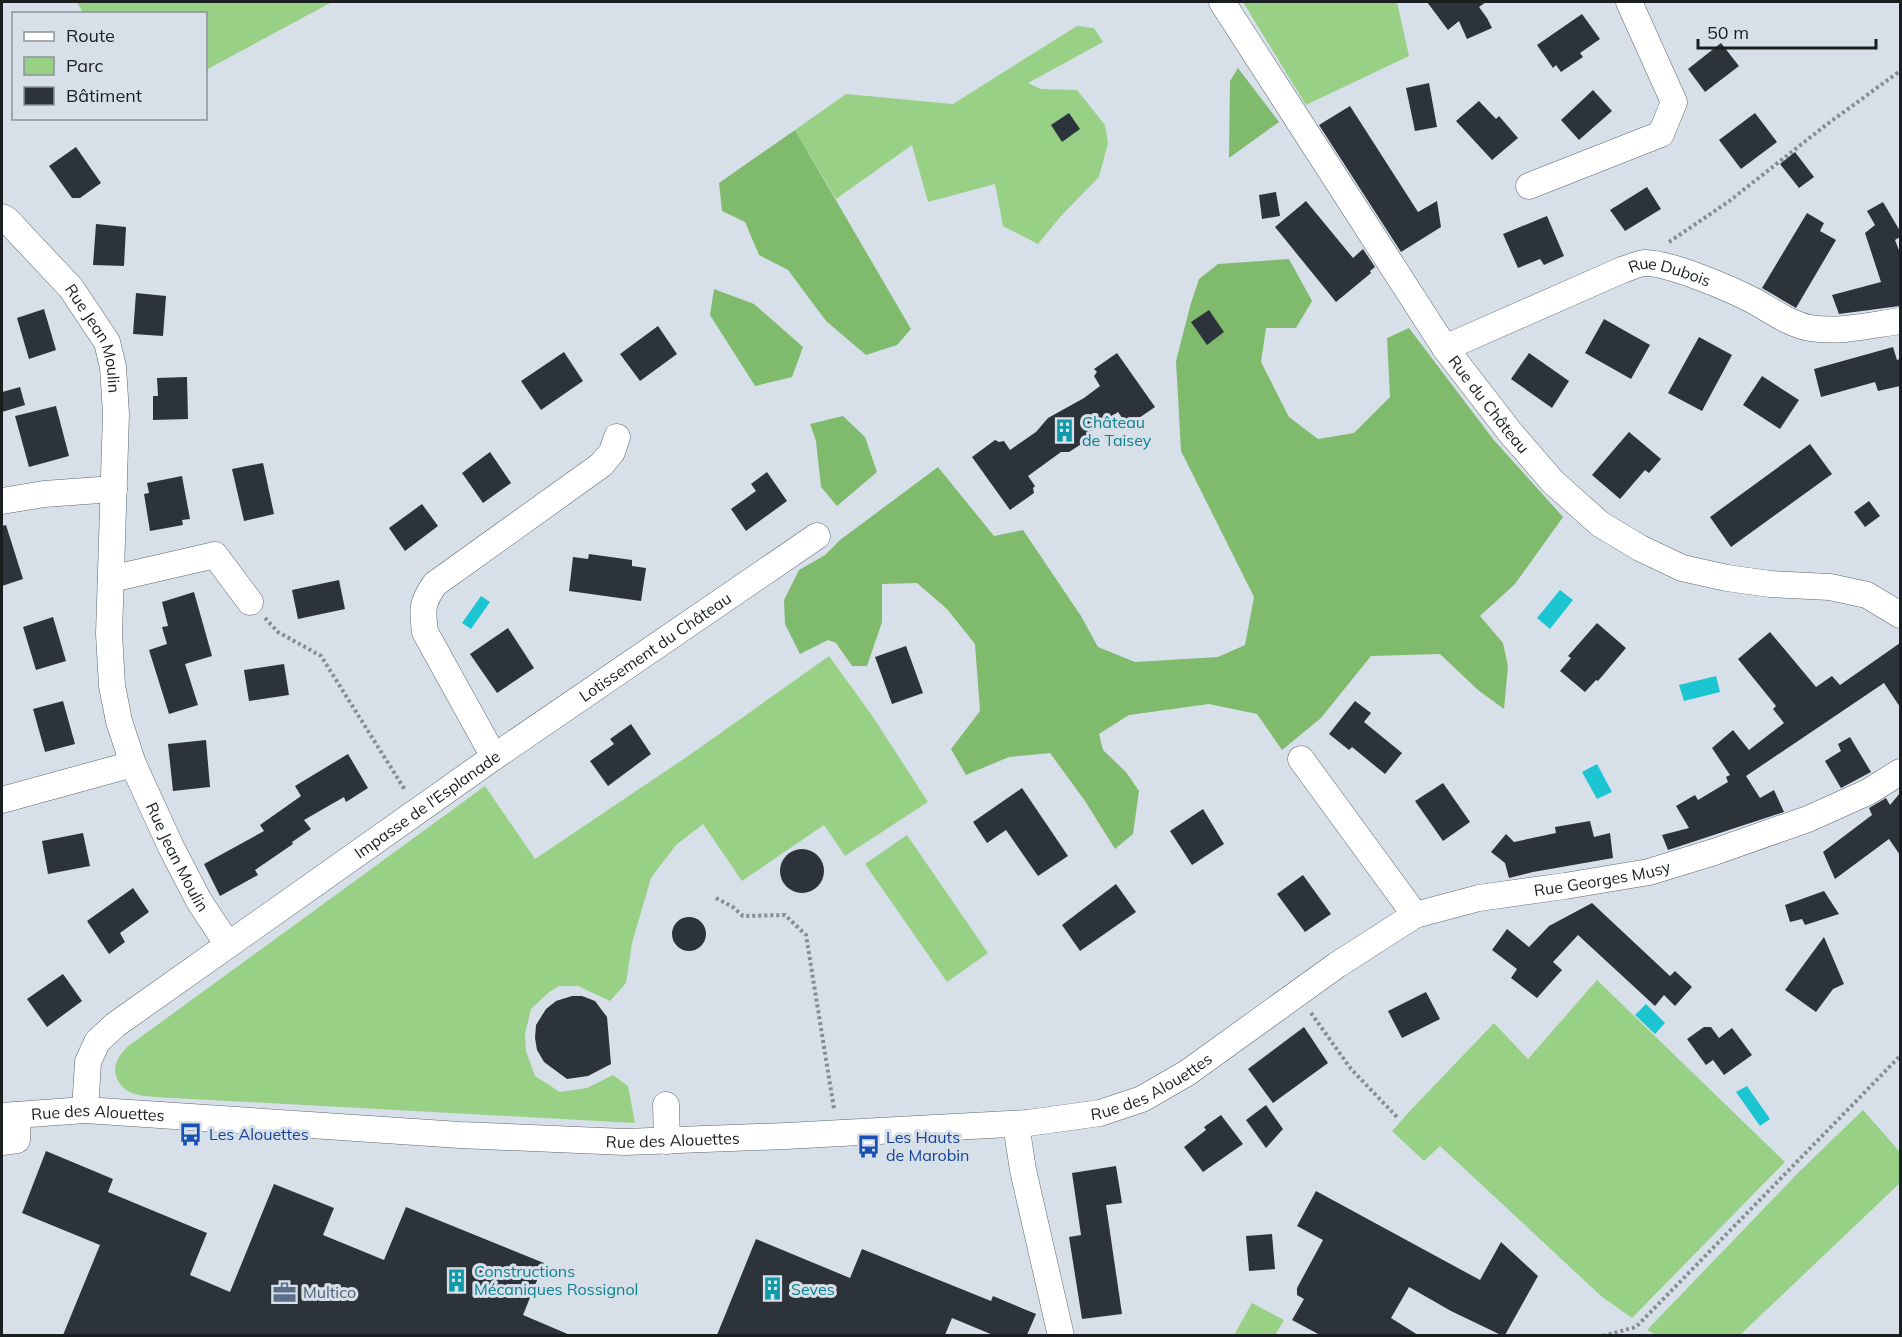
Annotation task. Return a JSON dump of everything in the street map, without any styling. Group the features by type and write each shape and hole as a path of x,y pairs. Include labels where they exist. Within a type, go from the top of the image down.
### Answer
{"street":[{"name":"Rue du Château","path":"1222,2 1445,348 1552,483 1600,524 1640,548 1682,568 1770,584 1830,587 1867,595 1900,615"},
{"path":"1529,186 1661,134 1674,102 1629,2"},
{"name":"Rue Jean Moulin","path":"2,217 71,288 107,342 113,366 116,414 109,634 112,686 119,722 133,764 171,847 199,901 228,945"},
{"name":"Rue Dubois","path":"1445,348 1622,270 1643,263 1663,265 1725,287 1788,321 1809,328 1830,329 1900,321"},
{"name":"Impasse de l'Esplanade","path":"85,1110 88,1062 97,1042 115,1025 494,757 425,632 422,612 426,597 435,584 601,465 612,452 617,436"},
{"path":"2,501 44,494 114,489"},
{"name":"Lotissement du Château","path":"494,757 818,536"},
{"path":"111,579 215,555 250,602"},
{"path":"1301,759 1415,915"},
{"path":"2,800 133,764"},
{"name":"Rue Georges Musy","path":"1302,990 1337,964 1415,915 1479,897 1649,872 1808,819 1868,792 1900,772"},
{"name":"Rue des Alouettes","path":"10,1115 85,1110 460,1135 625,1142 838,1134 1016,1124 1100,1113 1142,1099 1187,1073 1302,990"},
{"path":"666,1105 667,1141"},
{"path":"2,1142 17,1140 10,1115"},
{"path":"1016,1124 1023,1170 1061,1335"}],"path":[{"path":"1643,263 1656,250 1728,202 1826,124 1900,71"},
{"path":"250,602 278,632 321,656 418,811"},
{"path":"716,898 733,907 743,916 785,915 806,935 838,1134"},
{"path":"1302,990 1351,1069 1398,1118"},
{"path":"1603,1335 1636,1327 1900,1056"}],"green space":[{"path":"77,2 332,2 207,69 207,12 82,12"},
{"path":"1243,2 1397,2 1409,56 1306,105"},
{"path":"1077,26 1094,28 1103,42 1028,83 1041,89 1077,90 1105,125 1108,143 1099,177 1061,216 1038,244 1003,226 995,184 928,202 912,145 836,199 795,130 846,94 953,104"},
{"path":"1238,68 1279,122 1229,158 1230,81"},
{"path":"795,130 911,329 897,345 866,355 826,321 788,270 759,255 745,222 722,211 719,183"},
{"path":"1289,259 1312,301 1296,328 1266,328 1261,362 1289,417 1318,439 1354,433 1390,397 1387,338 1409,328 1493,439 1563,517 1515,584 1480,616 1503,643 1508,666 1504,709 1478,690 1440,654 1371,656 1321,718 1282,750 1257,714 1209,704 1129,715 1099,734 1103,750 1126,772 1139,791 1133,834 1115,849 1085,801 1050,753 1009,757 966,775 951,749 980,711 975,644 947,609 917,583 882,584 882,622 867,666 852,666 836,643 828,640 800,654 785,624 784,600 799,570 825,555 840,540 938,467 994,536 1023,530 1081,616 1098,647 1135,662 1218,657 1245,645 1254,597 1181,451 1176,361 1199,279 1218,264"},
{"path":"714,289 754,304 803,347 792,377 755,386 710,315"},
{"path":"843,416 865,437 877,472 837,506 821,487 816,441 810,424"},
{"path":"829,656 871,714 928,802 845,856 824,825 742,881 703,824 676,845 651,878 632,943 626,983 610,1001 578,986 559,986 531,1009 525,1034 526,1051 535,1076 560,1092 587,1088 613,1075 628,1086 635,1123 155,1097 130,1092 118,1081 116,1065 127,1047 485,786 535,859 691,754"},
{"path":"907,835 988,953 947,982 865,864"},
{"path":"1597,980 1785,1162 1632,1318 1601,1296 1440,1146 1424,1161 1392,1131 1494,1023 1528,1059"},
{"path":"1863,1110 1900,1152 1900,1183 1740,1335 1656,1335 1647,1330 1799,1172"},
{"path":"1252,1303 1284,1320 1275,1335 1234,1335"}],"water":[{"path":"1560,590 1573,600 1550,629 1537,618"},
{"path":"481,596 490,602 471,629 462,623"},
{"path":"1716,676 1720,692 1684,701 1679,685"},
{"path":"1597,764 1612,792 1597,799 1582,772"},
{"path":"1646,1004 1665,1023 1655,1034 1635,1015"},
{"path":"1747,1086 1770,1119 1760,1126 1736,1092"}],"building":[{"path":"1427,2 1486,2 1479,7 1492,28 1467,39 1459,21 1448,30"},
{"path":"1582,14 1600,39 1580,53 1583,57 1561,72 1556,65 1553,68 1537,45"},
{"path":"1721,43 1739,66 1705,92 1688,69"},
{"path":"1429,83 1437,127 1415,131 1406,88"},
{"path":"1593,90 1612,111 1579,140 1561,120"},
{"path":"1479,101 1496,119 1499,116 1518,138 1492,160 1456,121"},
{"path":"1350,106 1418,212 1437,201 1441,227 1401,252 1319,125"},
{"path":"1069,113 1080,129 1062,142 1051,125"},
{"path":"1755,113 1777,142 1741,169 1719,140"},
{"path":"76,147 101,183 80,198 72,198 49,166"},
{"path":"1795,152 1814,177 1799,188 1780,164"},
{"path":"1647,187 1661,209 1625,231 1610,210"},
{"path":"1276,192 1280,216 1262,219 1259,195"},
{"path":"1306,201 1353,258 1363,249 1375,267 1336,302 1275,227"},
{"path":"1883,202 1900,231 1900,237 1895,240 1900,253 1900,306 1839,314 1832,295 1881,282 1865,233 1875,225 1867,211"},
{"path":"1807,213 1824,223 1820,231 1836,240 1796,308 1762,288"},
{"path":"1547,216 1564,256 1544,265 1540,259 1518,268 1503,234"},
{"path":"96,224 126,227 124,266 93,265"},
{"path":"136,293 166,296 163,336 133,334"},
{"path":"44,309 56,350 29,359 17,318"},
{"path":"1209,310 1224,332 1207,345 1191,322"},
{"path":"1604,319 1650,345 1631,379 1585,353"},
{"path":"658,326 677,354 640,381 620,354"},
{"path":"1699,337 1732,355 1702,411 1668,393"},
{"path":"1893,347 1897,360 1900,359 1900,386 1878,391 1875,382 1821,397 1814,369"},
{"path":"564,352 583,381 541,410 521,381"},
{"name":"Château de Taisey","path":"1117,353 1155,407 1133,422 1125,422 1118,412 1092,430 1083,443 1069,452 1061,452 1028,476 1035,486 1034,493 1010,510 972,457 995,440 1004,441 1010,450 1036,432 1048,418 1084,398 1100,386 1094,376 1097,372 1094,369"},
{"path":"1529,353 1569,381 1552,408 1511,379"},
{"path":"1762,376 1799,400 1780,429 1743,405"},
{"path":"187,377 188,419 153,420 153,396 158,396 157,378"},
{"path":"20,387 25,405 2,412 2,392"},
{"path":"56,406 69,456 29,467 15,416"},
{"path":"1629,432 1661,459 1649,473 1645,470 1620,499 1592,475"},
{"path":"1810,444 1832,474 1731,547 1710,517"},
{"path":"490,452 511,483 483,503 462,473"},
{"path":"263,463 274,514 244,521 232,469"},
{"path":"767,472 787,501 746,531 731,509 756,491 751,484"},
{"path":"182,476 190,519 182,520 183,525 150,531 144,494 149,493 147,483"},
{"path":"1869,501 1880,516 1865,527 1854,512"},
{"path":"422,504 438,526 405,551 389,528"},
{"path":"6,525 23,579 2,586 2,526"},
{"path":"589,554 632,560 632,566 646,568 641,601 569,591 573,557 588,559"},
{"path":"339,580 345,609 298,619 292,590"},
{"path":"194,592 212,656 185,664 198,705 169,714 149,650 167,644 162,627 168,626 162,602"},
{"path":"53,617 66,661 36,670 23,627"},
{"path":"1597,623 1626,648 1598,681 1596,680 1585,692 1560,671 1571,658 1568,656"},
{"path":"508,628 534,668 497,693 470,654"},
{"path":"1770,632 1816,687 1832,676 1840,685 1900,643 1900,707 1884,683 1746,776 1760,798 1774,790 1784,812 1668,850 1662,835 1689,828 1676,806 1695,795 1698,800 1728,782 1726,777 1730,775 1712,748 1733,730 1749,750 1784,723 1773,709 1776,706 1738,659"},
{"path":"906,646 923,693 892,704 875,657"},
{"path":"284,664 289,695 249,701 244,670"},
{"path":"63,701 75,744 45,752 33,709"},
{"path":"1355,701 1371,713 1364,722 1402,753 1385,774 1352,747 1349,750 1329,734"},
{"path":"631,724 651,754 608,786 590,761 614,744 610,739"},
{"path":"1850,737 1871,772 1841,788 1825,761 1841,751 1838,744"},
{"path":"206,740 210,787 173,791 168,744"},
{"path":"348,754 368,788 346,802 344,797 304,820 311,829 255,870 258,875 220,896 204,864 264,831 260,825 301,796 295,786"},
{"path":"1443,783 1470,822 1443,841 1415,801"},
{"path":"1022,788 1068,856 1038,876 1006,830 987,843 973,822"},
{"path":"1900,793 1900,855 1889,839 1835,879 1823,852 1872,815 1869,808 1886,798 1890,805"},
{"path":"1203,809 1224,844 1192,865 1170,831"},
{"path":"1590,821 1594,837 1610,833 1613,858 1509,878 1505,863 1491,852 1506,834 1514,842 1556,833 1555,827"},
{"path":"83,833 90,866 48,874 42,841"},
{"path":"802,849 811,850 818,855 823,862 823,880 818,887 811,892 802,893 793,892 786,887 781,880 780,871 781,862 786,855 793,850"},
{"path":"1303,875 1331,914 1305,932 1277,894"},
{"path":"1116,884 1136,912 1080,951 1062,925"},
{"path":"133,888 149,912 120,933 125,942 109,954 87,921"},
{"path":"1824,891 1839,914 1805,925 1802,919 1790,922 1785,905"},
{"path":"1592,903 1670,976 1675,971 1692,987 1675,1006 1664,995 1655,1006 1578,935 1553,962 1562,970 1537,998 1511,978 1517,969 1492,950 1507,929 1529,947 1549,926"},
{"path":"689,917 701,922 706,934 701,946 689,951 677,946 672,934 677,922"},
{"path":"1824,937 1844,984 1833,989 1816,1012 1785,990"},
{"path":"63,974 82,1001 47,1027 27,999"},
{"path":"1426,992 1440,1019 1402,1038 1388,1011"},
{"path":"572,996 582,996 595,1001 607,1017 611,1064 588,1076 567,1079 544,1062 537,1050 535,1038 536,1025 546,1009 556,1001"},
{"path":"1304,1027 1328,1063 1273,1103 1248,1069"},
{"path":"1704,1027 1711,1027 1719,1038 1732,1028 1752,1055 1724,1075 1713,1060 1706,1065 1687,1039"},
{"path":"1266,1105 1283,1129 1266,1148 1246,1120"},
{"path":"1221,1115 1243,1144 1203,1172 1184,1147 1206,1130 1204,1127"},
{"path":"46,1151 113,1179 108,1192 207,1233 190,1275 230,1292 274,1184 334,1208 323,1235 384,1260 406,1207 544,1263 523,1315 570,1335 63,1335 100,1245 22,1213"},
{"path":"1116,1166 1122,1203 1106,1205 1122,1314 1082,1319 1069,1237 1081,1235 1072,1173"},
{"path":"1316,1191 1480,1280 1501,1242 1538,1276 1505,1335 1451,1311 1409,1287 1391,1318 1418,1335 1320,1335 1292,1320 1304,1299 1297,1295 1297,1288 1323,1240 1297,1226"},
{"path":"1272,1234 1275,1269 1249,1271 1246,1236"},
{"path":"756,1239 850,1278 862,1249 991,1301 993,1296 1036,1314 1027,1335 993,1335 952,1318 945,1335 717,1335"}],"place":[{"name":"Château de Taisey","path":"1064,431"},
{"name":"Les Alouettes","path":"191,1134"},
{"name":"Les Hauts de Marobin","path":"868,1146"},
{"name":"Constructions Mécaniques Rossignol","path":"456,1280"},
{"name":"Seves","path":"773,1289"},
{"name":"Multico","path":"285,1292"}]}
